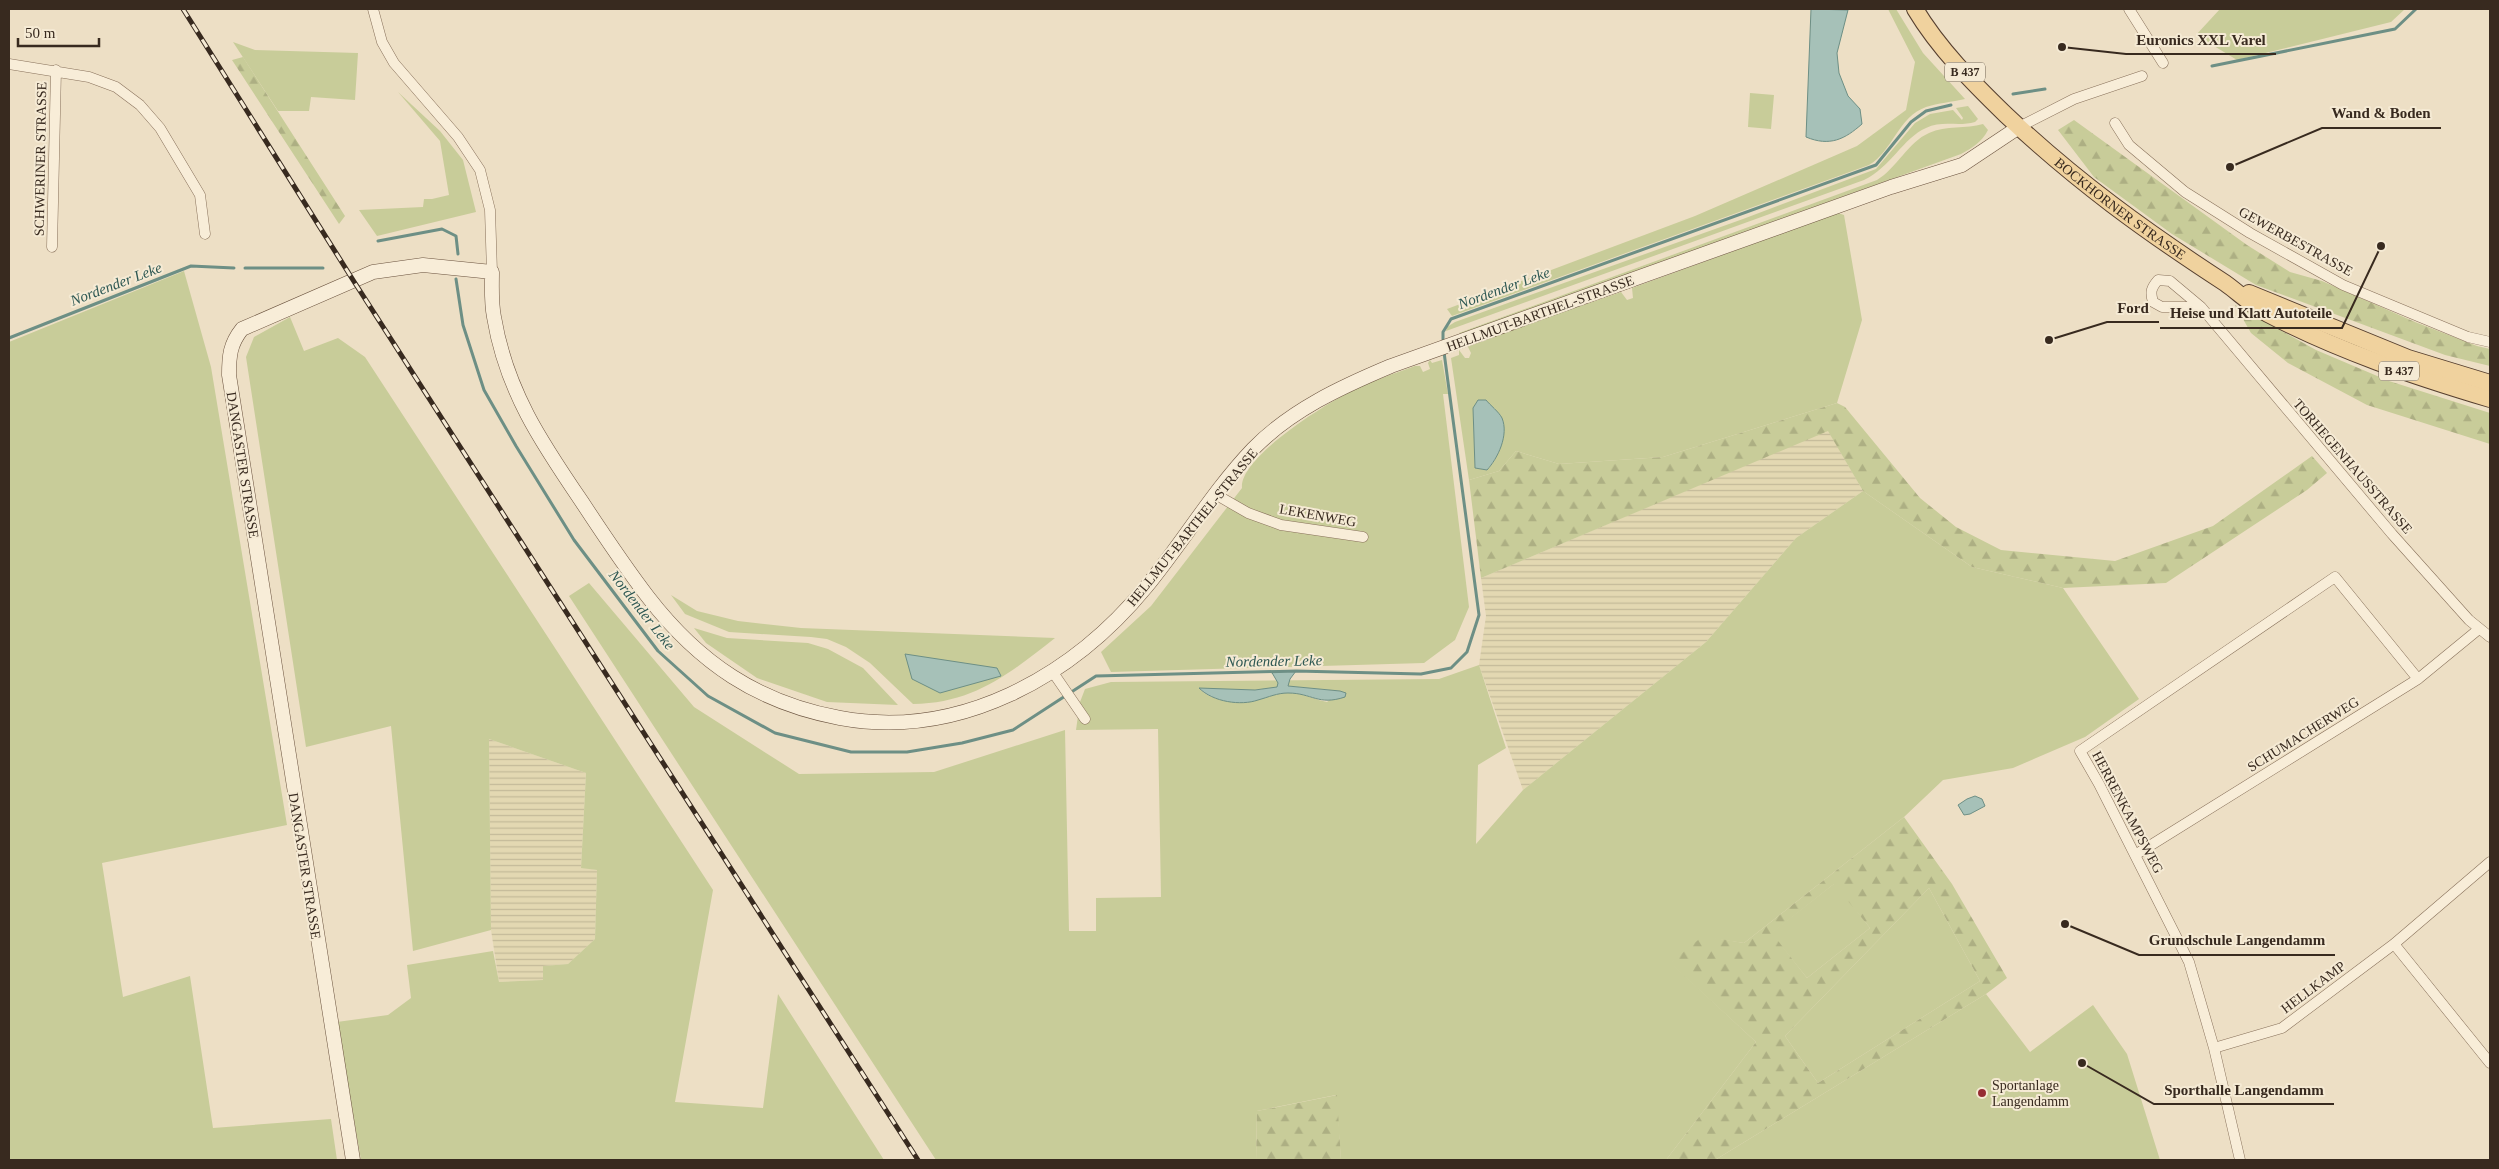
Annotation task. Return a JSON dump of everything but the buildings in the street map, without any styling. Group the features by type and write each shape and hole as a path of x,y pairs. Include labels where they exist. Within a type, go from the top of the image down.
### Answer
{"main road":[{"name":"B 437","path":"1915,9 1947,54 2019,127"},
{"name":"BOCKHORNER STRASSE","path":"2019,127 2067,170 2138,226 2226,284 2265,313 2355,355 2490,399"},
{"name":"BOCKHORNER STRASSE","path":"2226,284 2408,358 2490,384"}],"street":[{"path":"373,9 382,42 394,63 458,138 480,170 490,210 492,272"},
{"path":"2129,9 2163,63"},
{"path":"9,64 89,76 116,87 140,105 160,128 200,195 205,234"},
{"name":"SCHWERINER STRASSE","path":"52,247 56,70"},
{"path":"2019,127 2074,99 2142,76"},
{"name":"GEWERBESTRASSE","path":"2115,123 2129,146 2186,192 2250,233 2344,285 2468,337 2490,342"},
{"name":"HELLMUT-BARTHEL-STRASSE","path":"492,272 494,316 509,372 522,406 537,437 633,578 671,626 723,671 751,689 783,703 814,713 883,723 930,720 987,705 1022,690 1071,658 1126,609 1147,586 1215,494 1254,448 1278,427 1327,395 1359,380 1429,353 1891,187 1962,165 2019,127"},
{"name":"DANGASTER STRASSE","path":"353,1160 229,375 229,355 233,341 242,329 373,272 423,265 442,265 492,272"},
{"name":"TORHEGENHAUSSTRASSE","path":"2201,307 2162,307 2153,302 2152,286 2158,280 2170,281 2201,307 2392,534 2479,629 2490,637"},
{"name":"LEKENWEG","path":"1215,494 1248,513 1281,525 1363,537"},
{"name":"HERRENKAMPSWEG","path":"2240,1160 2214,1048 2189,962 2080,751 2335,577 2418,679"},
{"name":"SCHUMACHERWEG","path":"2135,855 2418,679 2479,629"},
{"path":"1052,671 1085,719"},
{"name":"HELLKAMP","path":"2214,1048 2282,1028 2394,944 2490,862"},
{"path":"2394,944 2490,1064"}],"shaded area":[{"path":"1828,430 1863,491 1796,538 1706,642 1523,790 1479,665 1486,616 1481,578"},
{"path":"489,739 586,773 581,867 597,870 595,939 568,964 543,966 543,980 499,982 491,930"}],"green space":[{"path":"1888,9 1896,9 1923,53 1965,99 1926,107 1916,112 1902,126 1877,159 1869,165 1452,316 1447,309 1695,216 1857,146 1906,110 1915,62"},
{"path":"2220,9 2405,9 2391,22 2237,60 2196,35"},
{"path":"233,42 255,50 358,53 355,100 311,97 309,111 278,111"},
{"path":"243,57 345,216 339,224 232,60"},
{"path":"398,92 440,131 463,160 476,212 377,236 359,210 423,207 424,199 449,195 440,141"},
{"path":"1750,93 1774,95 1771,129 1748,127"},
{"path":"1968,106 1978,119 1975,122 1938,124 1926,128 1910,139 1882,168 1864,180 1446,331 1447,327 1455,322 1743,219 1876,169 1915,123 1930,114 1953,110 1962,120 1963,118 1956,108"},
{"path":"2074,120 2247,245 2290,272 2322,281 2415,322 2477,346 2490,349 2490,366 2445,355 2256,285 2172,234 2094,177 2058,130"},
{"path":"1983,124 1988,130 1986,134 1976,144 1961,154 1461,334 1459,333 1877,180 1891,169 1915,142 1929,133 1942,129"},
{"path":"1838,213 1844,215 1862,320 1837,403 1663,457 1559,464 1516,451 1499,471 1469,480 1451,358 1459,355 1459,350 1465,358 1469,358 1471,353 1467,345 1621,292 1627,300 1633,298 1632,288","holes":["1473,408 1504,428 1499,450 1494,461 1487,470 1475,468"]},
{"path":"184,271 211,367 287,825 102,863 123,997 190,976 213,1128 331,1119 337,1160 9,1160 9,342"},
{"path":"2235,305 2316,350 2389,381 2490,413 2490,444 2367,405 2288,363 2251,333"},
{"path":"290,317 304,351 338,338 365,357 713,890 675,1102 763,1108 778,994 884,1160 361,1160 337,1022 388,1015 411,998 407,965 493,951 499,982 543,980 543,966 568,964 595,939 597,870 581,868 586,773 489,739 491,930 413,951 391,726 306,747 246,357 254,337"},
{"path":"1430,360 1432,363 1442,360 1448,394 1443,394 1469,607 1455,640 1424,663 1111,672 1101,652 1151,606 1242,488 1245,476 1254,462 1268,448 1304,420 1338,398 1366,384 1415,366 1420,366 1423,372 1430,369 1428,363"},
{"path":"1837,403 1845,407 1920,498 1956,527 2001,550 2115,561 2213,526 2312,456 2327,473 2307,490 2166,583 2063,588 1972,567 1863,491 1828,431 1481,578 1469,480 1499,471 1516,451 1559,464 1663,457"},
{"path":"1863,491 1972,567 2063,588 2139,699 2085,737 2013,768 1943,780 1904,817 1744,943 1703,937 1671,963 1756,1042 1666,1160 1341,1160 1336,1095 1257,1111 1256,1160 936,1160 569,596 589,583 694,707 799,774 934,772 1065,730 1069,931 1096,931 1096,898 1161,897 1158,729 1076,730 1080,702 1085,689 1111,682 1439,679 1479,665 1506,748 1478,765 1476,844 1523,790 1706,642 1796,538","holes":["1288,686 1340,691 1327,702 1289,693 1230,701 1213,698 1200,689 1255,690"]},
{"path":"671,595 697,611 738,621 801,628 1055,638 1006,674 973,692 935,702 913,704 870,663 846,647 827,639 729,632 685,614"},
{"path":"694,628 727,638 808,643 828,649 863,668 898,705 827,702 757,678 706,643"},
{"path":"1904,817 1952,884 2007,978 1986,994 1715,1160 1666,1160 1756,1042 1670,963 1703,936 1744,943","holes":["1834,884 1870,928 1807,978 1772,933","1929,888 1980,981 1818,1083 1785,1036"]},
{"path":"1835,883 1870,928 1807,978 1771,933"},
{"path":"1929,888 1980,981 1818,1083 1785,1036"},
{"name":"Sportanlage Langendamm","path":"1986,994 2030,1052 2093,1005 2127,1054 2160,1160 1715,1160"},
{"path":"1337,1095 1341,1160 1256,1160 1257,1111"}],"water":[{"path":"1811,9 1848,10 1837,53 1839,73 1848,96 1860,109 1862,124 1837,140 1822,141 1806,137"},
{"path":"1478,400 1486,400 1501,416 1504,425 1501,446 1487,470 1475,468 1473,408"},
{"path":"905,654 997,668 1001,676 940,693 912,679"},
{"path":"1271,671 1296,671 1290,679 1288,686 1340,691 1346,693 1345,697 1321,700 1284,693 1251,702 1236,703 1219,700 1199,688 1255,690 1277,687 1278,683"},
{"path":"1975,796 1982,799 1985,806 1964,815 1958,805"}],"waterway":[{"name":"Nordender Leke","path":"2212,66 2395,29 2416,9"},
{"name":"Nordender Leke","path":"2013,94 2045,89"},
{"name":"Nordender Leke","path":"1443,343 1443,332 1451,319 1876,165 1911,122 1926,111 1951,105"},
{"name":"Nordender Leke","path":"378,241 442,229 456,236 458,254"},
{"name":"Nordender Leke","path":"9,338 191,266 234,268"},
{"name":"Nordender Leke","path":"245,268 323,268"},
{"name":"Nordender Leke","path":"456,279 463,325 484,390 574,540 658,651 708,696 775,733 851,752 907,752 962,743 1013,730 1096,676 1296,671 1421,674 1451,668 1467,652 1479,615 1444,352"}],"railway":[{"path":"183,9 353,280 918,1160"}],"place":[{"name":"Euronics XXL Varel","path":"2062,47"},
{"name":"Wand & Boden","path":"2230,167"},
{"name":"Heise und Klatt Autoteile","path":"2381,246"},
{"name":"Ford","path":"2049,340"},
{"name":"Grundschule Langendamm","path":"2065,924"},
{"name":"Sporthalle Langendamm","path":"2082,1063"},
{"name":"Sportanlage Langendamm","path":"1982,1093"}]}
